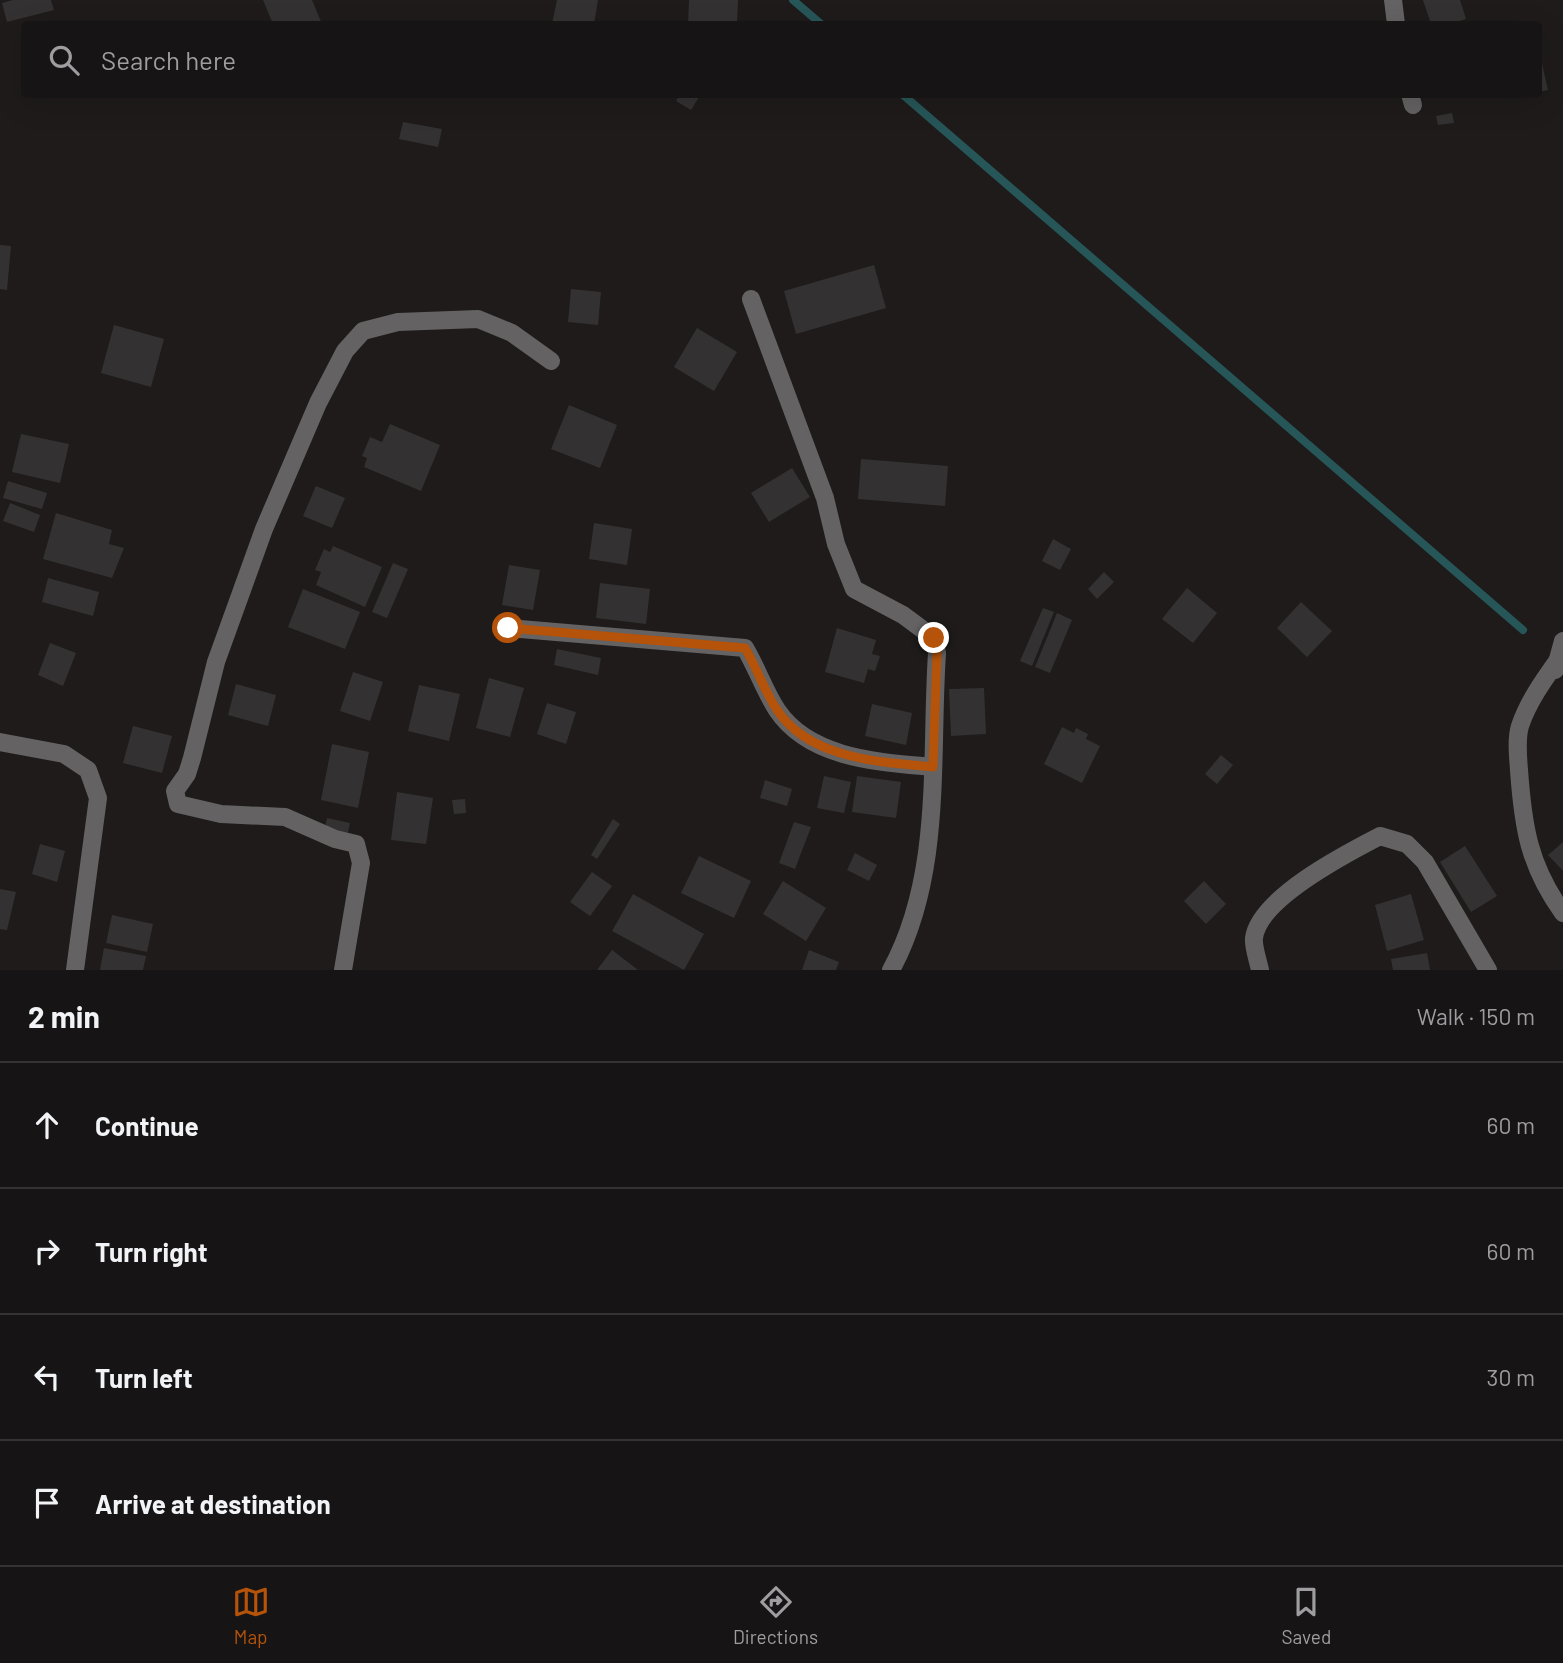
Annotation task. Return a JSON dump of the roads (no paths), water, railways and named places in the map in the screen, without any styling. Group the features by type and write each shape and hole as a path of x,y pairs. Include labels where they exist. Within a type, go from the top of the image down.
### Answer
{"street":[{"path":"1393,0 1396,21"},
{"path":"751,299 825,498 836,544 854,589 927,629 934,638 937,653 933,767 922,890 908,940 891,970"},
{"path":"343,970 361,863 356,844 335,839 285,817 222,814 178,804 175,791 187,774 216,662 264,529 318,403 345,351 363,331 398,322 478,319 512,333 551,361"},
{"path":"508,628 745,648 777,710 795,732 821,745 864,760 933,767"},
{"path":"1563,641 1557,665 1533,695 1520,727 1518,752 1526,836 1532,859 1543,885 1563,913"},
{"path":"0,742 64,754 88,770 98,798 75,970"},
{"path":"1260,970 1254,939 1259,922 1318,869 1380,836 1407,844 1425,862 1488,970"}],"waterway":[{"path":"793,0 818,21"},
{"path":"907,98 1523,630"}]}
